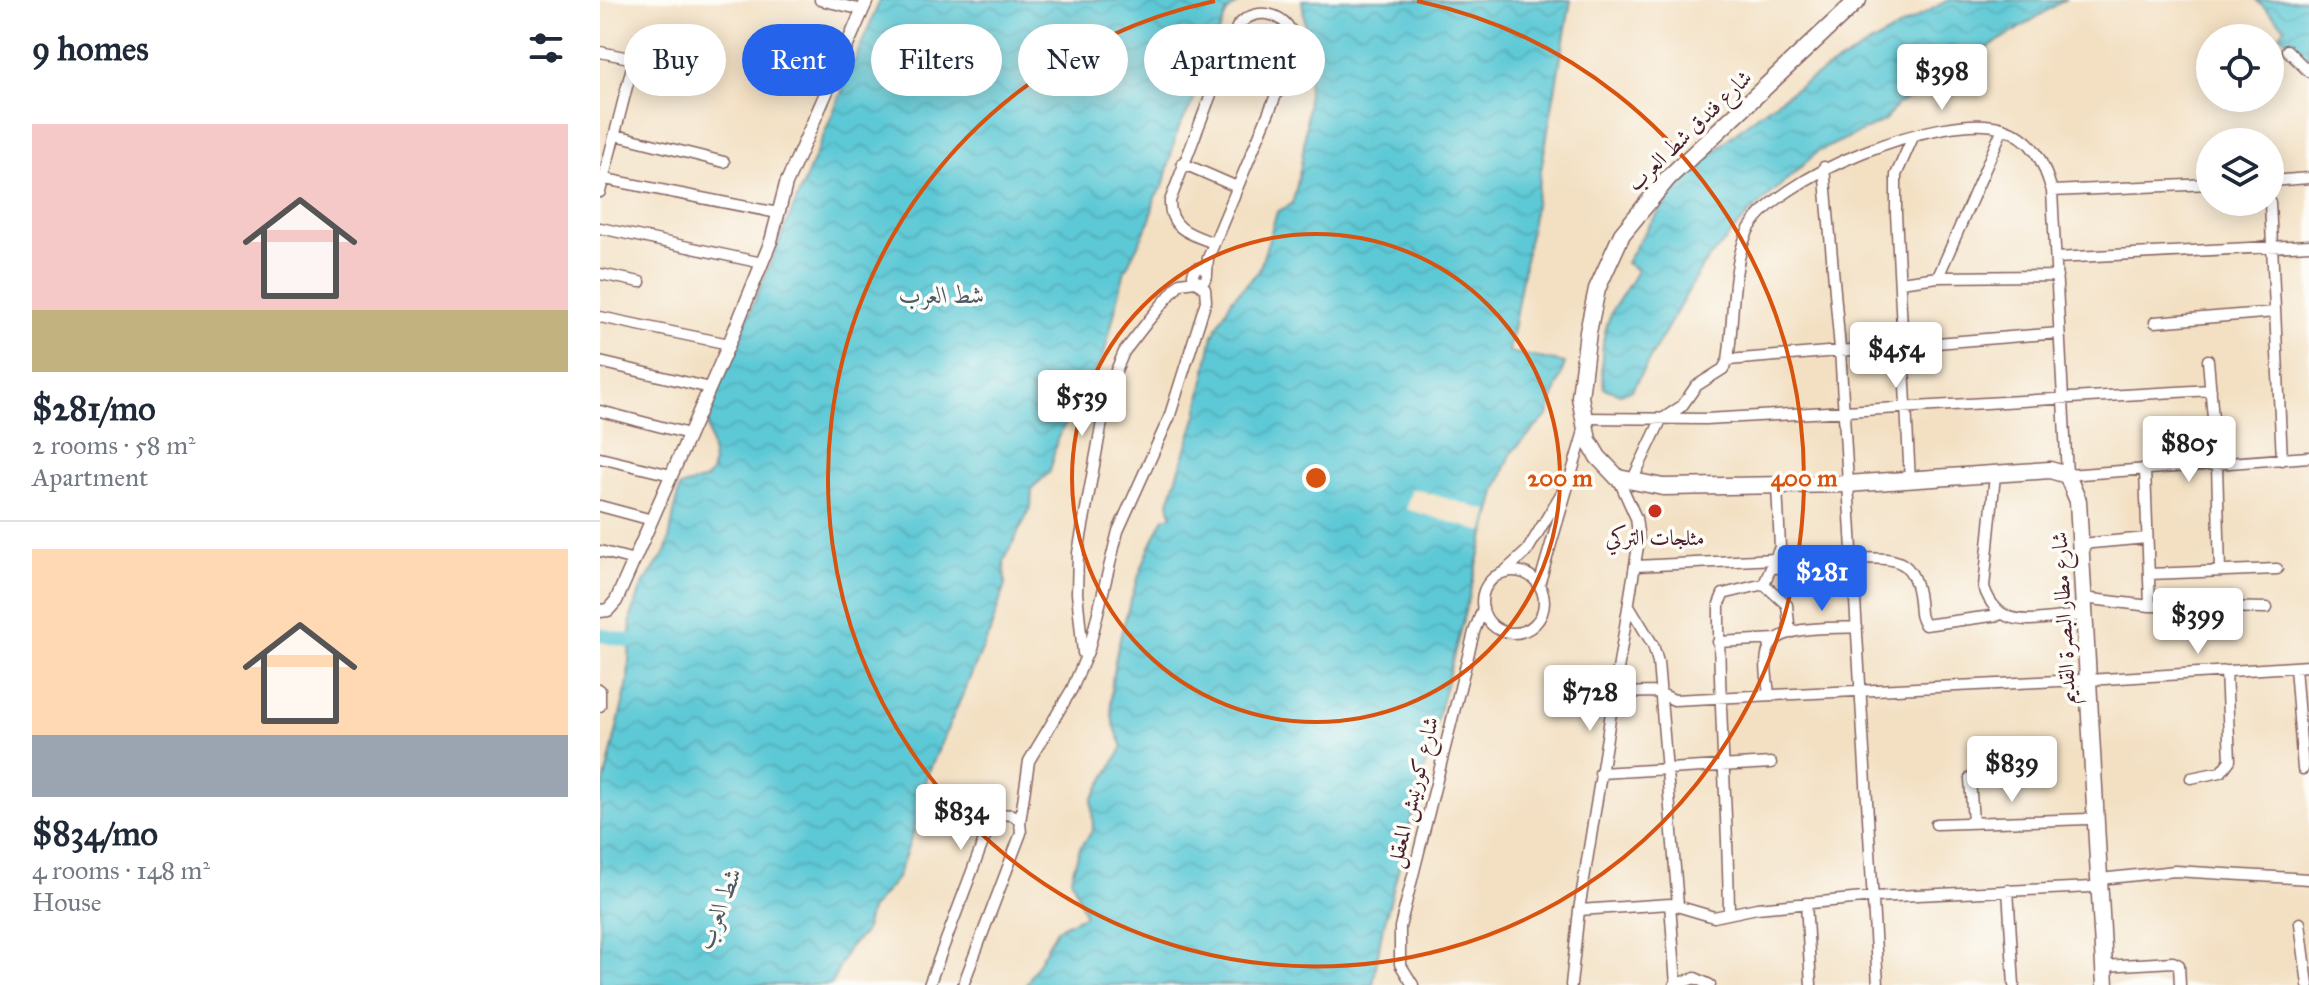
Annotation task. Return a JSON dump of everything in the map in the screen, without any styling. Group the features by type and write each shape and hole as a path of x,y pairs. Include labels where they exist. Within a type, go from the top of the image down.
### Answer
{"main road":[{"name":"شارع فندق شط العرب","path":"1583,424 1580,397 1593,306 1604,270 1622,234 1668,178 1858,0"},
{"path":"1583,424 1598,457 1625,481 1663,487 1847,484 2050,470 2070,482"},
{"name":"شارع مطار البصرة القديم","path":"2070,482 2078,501 2081,544 2088,819 2105,985"},
{"name":"شارع مطار البصرة القديم","path":"2070,482 2068,501 2075,616 2084,680 2096,883 2094,985"}],"street":[{"path":"600,611 613,606 710,388 762,263 807,133 865,5 820,0"},
{"path":"1083,663 1077,593 1078,553 1108,389 1124,352 1180,283 1199,275 1208,258 1294,52 1293,31 1285,20 1273,13 1252,14 1237,27 1182,163 1170,201 1171,215 1184,231 1214,243"},
{"path":"2287,50 2309,72"},
{"path":"600,52 634,59 600,192"},
{"path":"1571,985 1600,773 1636,566 1639,528 1625,481 1661,420 1682,406 1696,386 1723,369 1728,360 1739,267 1748,231 1777,199 1824,167 1913,137 1967,124 2003,128 2026,140 2037,151 2052,191 2061,397 2070,482 2145,470 2309,457"},
{"path":"1938,277 2003,128"},
{"path":"616,135 724,162"},
{"path":"1910,481 1896,175 1913,137"},
{"path":"1182,163 1237,187"},
{"path":"1824,167 1840,349 1878,985"},
{"path":"603,178 778,213"},
{"path":"2284,180 2309,178"},
{"path":"2052,191 2196,185"},
{"path":"2271,216 2282,460"},
{"path":"600,228 762,263"},
{"path":"2056,258 2309,245"},
{"path":"600,274 640,282"},
{"path":"963,985 1021,833 1029,761 1083,663 1094,635 1118,531 1169,418 1207,294 1199,275"},
{"path":"1900,282 1938,277 2057,276"},
{"path":"2155,322 2275,312"},
{"path":"600,317 729,344"},
{"path":"1728,360 2059,333"},
{"path":"2208,360 2217,465 2220,571"},
{"path":"600,362 710,388"},
{"path":"1567,484 1527,551 1488,584 1483,608 1497,629 1513,633 1529,629 1543,609 1539,585 1564,509 1567,484 1583,424 2211,390"},
{"path":"600,411 689,434"},
{"path":"600,458 671,475"},
{"path":"2145,470 2150,606"},
{"path":"1995,475 1984,587 1989,602 1999,615 2010,620 2075,616"},
{"path":"1729,913 1724,765 1718,698 1719,604 1723,594 1764,584 1774,564 1780,547 1777,486"},
{"path":"600,506 652,520"},
{"path":"2081,544 2147,538"},
{"path":"600,551 634,560"},
{"path":"1636,566 1897,559 1909,568 1916,580 1920,619 1925,625 1999,615"},
{"path":"2149,574 2277,569"},
{"path":"1501,574 1518,572 1539,585"},
{"path":"1764,584 1787,605 1790,633"},
{"path":"2083,598 2150,606 2267,608"},
{"path":"1630,607 1656,651 1663,695 1675,985 1695,978 1710,985"},
{"name":"شارع كورنيش المعقل","path":"1413,985 1400,964 1400,927 1470,647 1483,608"},
{"path":"1769,695 1767,658 1770,645 1777,639 1790,633 1857,627"},
{"path":"1718,642 1777,639"},
{"path":"1614,693 1663,695 1674,700 2309,666"},
{"path":"2295,667 2303,769"},
{"path":"2191,778 2221,772 2230,760 2226,671"},
{"path":"600,690 600,706"},
{"path":"1600,773 1771,763"},
{"path":"1970,778 1973,823"},
{"path":"929,985 991,821 1006,813 1020,822"},
{"path":"1936,824 2088,819"},
{"path":"1579,910 1674,904 1708,916 1874,897 2096,883 2175,871 2309,879"},
{"path":"2008,890 2014,985"},
{"path":"1806,903 1811,985"},
{"path":"2300,923 2308,985"},
{"path":"2104,966 2173,962 2179,965 2180,985"}],"water":[{"name":"شط العرب","path":"880,0 1243,0 1227,12 1222,24 1144,24 1144,96 1194,96 1193,102 1177,131 1163,187 1155,197 1150,221 1125,270 1104,355 1057,439 1050,472 1032,488 1031,507 1004,561 1005,585 990,632 926,778 923,805 897,878 870,910 864,933 848,948 831,985 600,985 600,800 628,682 631,617 642,586 667,550 679,488 705,479 712,471 709,410 840,96 855,96 855,60"},
{"path":"1302,0 1571,0 1509,352 1565,363 1548,415 1512,452 1497,488 1381,936 1373,985 1026,985 1057,929 1085,915 1071,877 1080,848 1093,830 1092,800 1123,747 1113,721 1111,705 1115,661 1128,609 1155,536 1164,518 1172,516 1169,502 1197,415 1213,335 1232,299 1259,271 1277,212 1292,204 1303,155 1308,96 1325,96 1325,24 1305,24"},
{"path":"1948,0 2064,0 1897,105 1884,121 1817,152 1748,215 1703,265 1632,390 1620,394 1604,388 1602,360 1605,332 1614,308 1637,270 1626,263 1655,216 1689,176 1726,140 1767,109 1810,80"},
{"path":"2256,0 2309,0 2309,63 2284,38 2285,27"}],"pier":[{"path":"1412,488 1489,511 1483,532 1406,509"}],"waterway":[{"path":"600,635 629,641"}],"place":[{"name":"مثلجات التركي","path":"1655,511"}]}
